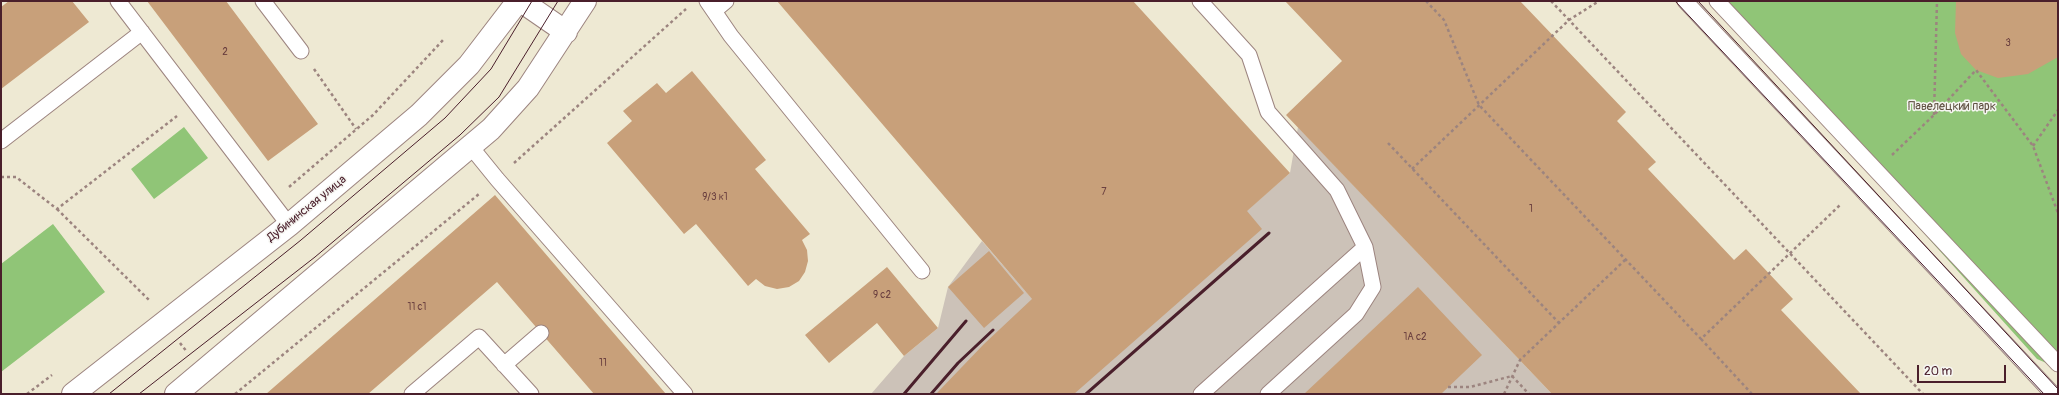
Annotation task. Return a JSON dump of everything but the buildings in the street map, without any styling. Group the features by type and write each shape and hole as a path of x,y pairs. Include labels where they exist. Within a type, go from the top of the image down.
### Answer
{"main road":[{"path":"520,1 566,32"},
{"name":"Дубининская улица","path":"74,394 289,225 419,115 446,89 482,50 520,1"},
{"path":"176,394 471,147 506,115 528,88 585,1"}],"lane":[{"path":"118,1 289,225"},
{"path":"263,1 301,51"},
{"path":"726,1 710,6 731,36 922,271"},
{"path":"1200,1 1249,55 1268,112 1337,190 1365,247 1373,287 1356,314 1268,394"},
{"path":"1685,1 2053,394"},
{"path":"1717,1 2058,364"},
{"path":"1,141 142,32"},
{"path":"471,147 588,292 685,394"},
{"path":"1202,394 1365,247"},
{"path":"504,365 541,333"},
{"path":"412,394 479,337 530,394"}],"path":[{"path":"1426,1 1444,20 1479,105 1752,394"},
{"path":"1551,1 1923,394"},
{"path":"1412,169 1569,20 1599,1"},
{"path":"1934,115 1937,1"},
{"path":"235,394 496,179 689,6"},
{"path":"272,202 372,115 444,39"},
{"path":"301,51 356,129"},
{"path":"1912,136 1976,70 2033,146 2058,213"},
{"path":"57,209 195,102"},
{"path":"2033,146 2058,110"},
{"path":"1388,143 1559,323"},
{"path":"1,177 16,177 57,209 150,302 156,297"},
{"path":"1701,339 1840,205"},
{"path":"1504,394 1520,360 1625,260"},
{"path":"165,322 202,372"},
{"path":"27,394 58,371"},
{"path":"1448,387 1470,387 1512,376"},
{"path":"1512,376 1529,394"}],"shaded area":[{"path":"1298,127 1552,394 871,394 904,356 938,328 948,287 982,241 1080,354 1290,173"}],"green space":[{"name":"Павелецкий парк","path":"1715,1 2058,1 2058,368 2037,359"},
{"path":"184,127 208,158 154,199 131,169"},
{"path":"53,224 105,292 1,372 1,264"}],"tram line":[{"path":"109,394 301,240 445,118 491,69 532,1"},
{"path":"139,394 315,257 460,135 499,97 558,1"},
{"path":"1675,1 2044,394"},
{"path":"1698,1 2058,389"}],"railway":[{"path":"1086,394 1269,233"},
{"path":"904,394 966,321"},
{"path":"931,394 958,363 993,330"}]}
